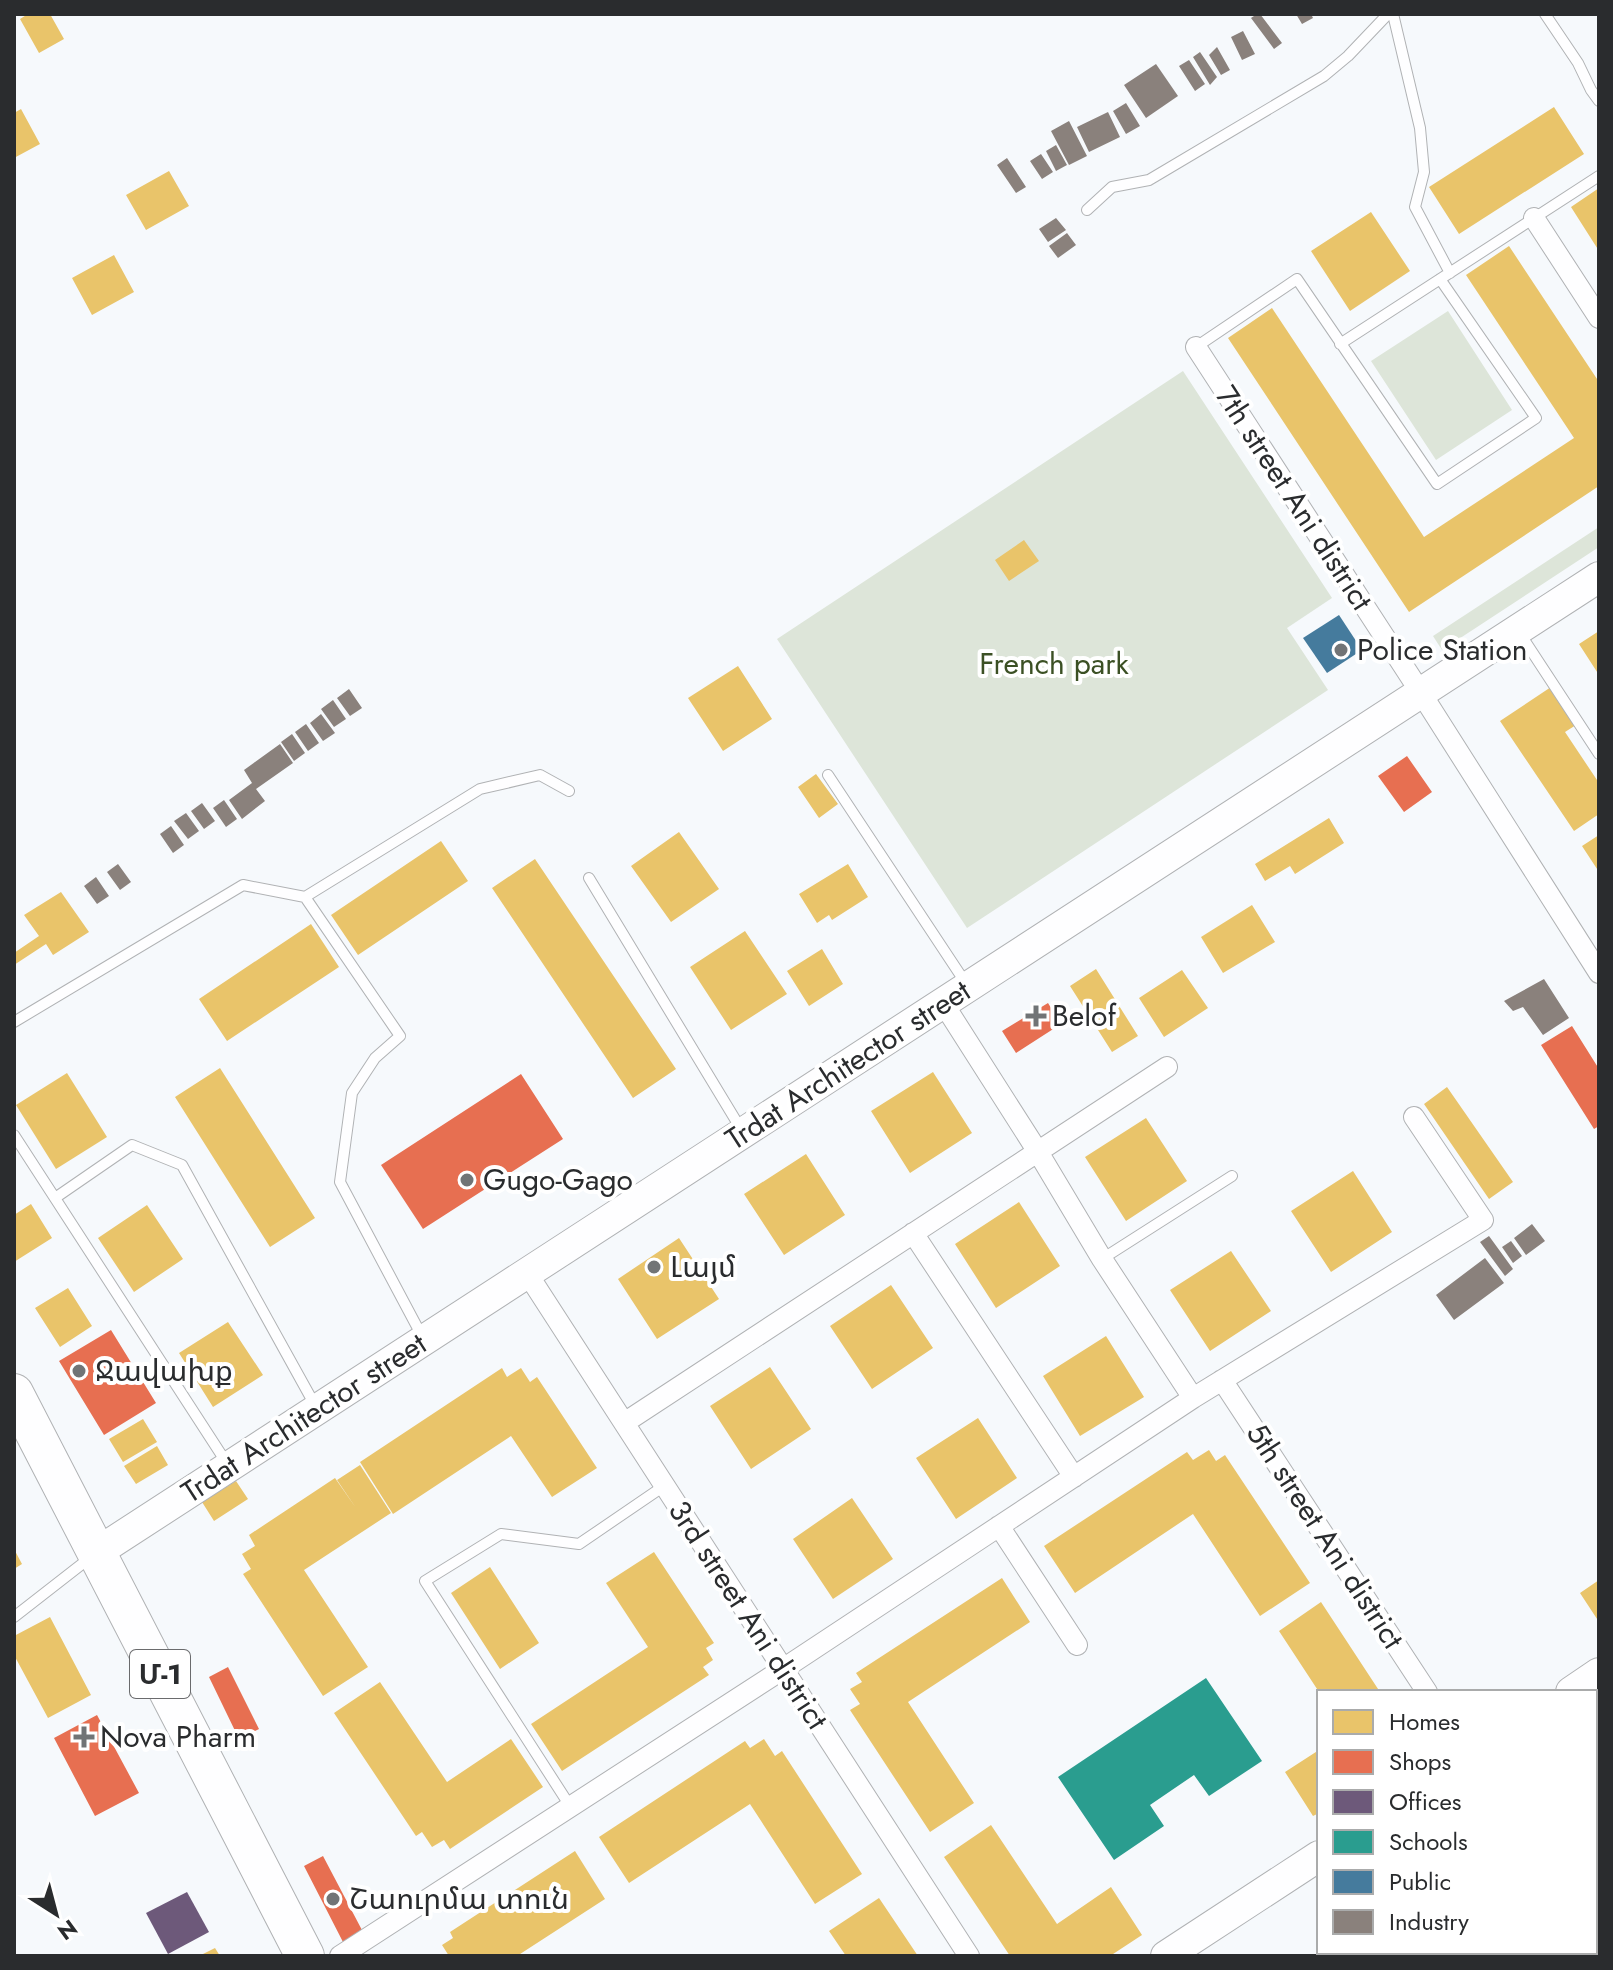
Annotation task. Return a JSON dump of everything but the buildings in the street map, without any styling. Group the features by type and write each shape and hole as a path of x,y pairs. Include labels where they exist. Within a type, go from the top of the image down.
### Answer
{"highway":[{"name":"Մ-1","path":"14,1393 305,1956"}],"street":[{"path":"1534,218 1599,318"},
{"name":"7th street Ani district","path":"1196,347 1599,973"},
{"name":"Trdat Architector street","path":"96,1553 1599,577"},
{"path":"956,995 1038,1152 1102,1259 1193,1398"},
{"path":"624,1423 1167,1067"},
{"path":"340,1956 1193,1398 1483,1220 1414,1117"},
{"path":"913,1233 1074,1477"},
{"name":"3rd street Ani district","path":"527,1273 969,1956"},
{"name":"5th street Ani district","path":"1222,1380 1426,1690"},
{"path":"999,1526 1077,1645"},
{"path":"1574,1690 1599,1673"},
{"path":"1166,1956 1317,1857"}],"lane":[{"path":"1087,210 1112,187 1149,180 1324,76 1390,14"},
{"path":"1196,347 1297,279 1437,484 1536,418 1445,276 1415,207 1424,172 1420,128 1390,14"},
{"path":"1545,14 1599,101"},
{"path":"1340,344 1599,176"},
{"path":"1517,630 1599,754"},
{"path":"14,1022 243,885 305,897 480,789 540,775 569,791"},
{"path":"828,775 956,995"},
{"path":"589,878 743,1133"},
{"path":"305,897 400,1036 375,1058 352,1093 340,1182 424,1340"},
{"path":"14,1135 229,1466"},
{"path":"55,1198 132,1145 182,1165 317,1409"},
{"path":"1102,1259 1232,1176"},
{"path":"570,1806 425,1581 501,1534 579,1544 664,1486"},
{"path":"14,1617 96,1553"}],"green space":[{"path":"1448,311 1512,410 1436,460 1371,361"},
{"name":"French park","path":"1183,371 1332,598 1287,628 1328,690 967,928 777,639"},
{"path":"1599,527 1599,547 1442,650 1433,636"}],"place":[{"name":"Police Station","path":"1341,650"},
{"name":"Belof","path":"1036,1016"},
{"name":"Gugo-Gago","path":"467,1180"},
{"name":"Լայմ","path":"654,1267"},
{"name":"Ջավախք","path":"79,1371"},
{"name":"Nova Pharm","path":"84,1737"},
{"name":"Շաուրմա տուն","path":"333,1899"}]}
